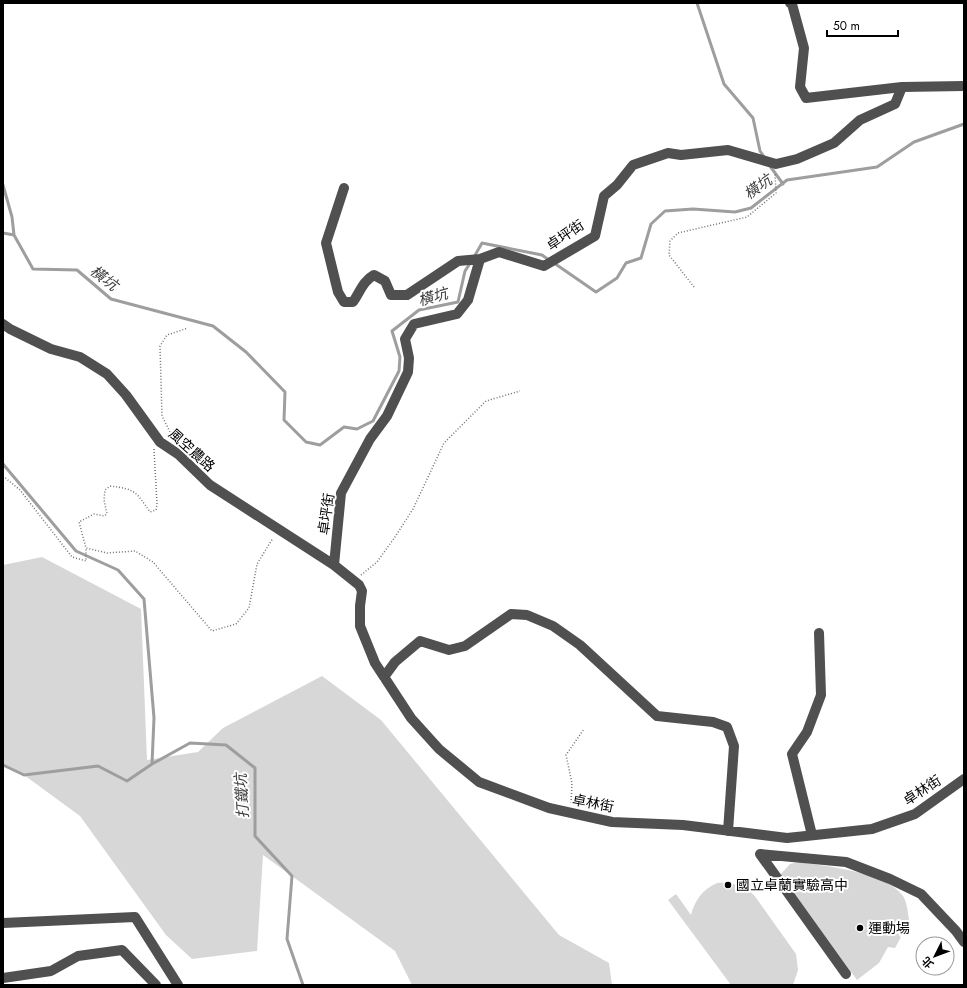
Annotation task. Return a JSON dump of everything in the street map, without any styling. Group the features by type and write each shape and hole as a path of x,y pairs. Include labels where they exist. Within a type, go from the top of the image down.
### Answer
{"street":[{"path":"790,3 792,4 804,48 800,87 806,98 902,88 964,86"},
{"name":"卓坪街","path":"334,565 341,493 370,439 387,416 401,383 408,372 409,358 405,339 414,324 457,314 468,300 480,259 499,252 544,266 595,236 604,196 617,185 633,165 668,153 681,155 728,150 776,164 797,159 834,142 860,120 895,104 902,88"},
{"path":"344,188 326,243 338,292 344,302 353,302 366,279 374,275 385,281 391,295 407,295 458,261 480,259"},
{"name":"風空農路","path":"3,324 10,329 51,349 80,357 107,374 126,395 160,442 178,454 210,485 334,565"},
{"path":"334,565 354,580"},
{"name":"卓林街","path":"354,580 362,591 360,626 375,664 411,718 440,749 478,782 549,808 612,822 683,825 787,838 872,829 915,814 964,779"},
{"path":"384,677 395,662 420,641 449,650 465,646 510,614 527,615 553,626 580,645 657,716 713,722 727,728 734,746 728,831"},
{"path":"812,835 792,754 807,732 821,696 819,633"},
{"path":"846,974 760,854 846,862 890,879 921,894 956,930 964,942"},
{"path":"3,923 136,917 178,985"},
{"path":"3,978 51,971 78,956 122,950 156,985"}],"path":[{"path":"694,287 669,255 670,241 678,233 747,217 776,193 776,164"},
{"path":"178,454 174,437 162,416 160,346 167,335 188,328"},
{"path":"354,580 377,562 395,537 413,509 444,443 486,401 520,391"},
{"path":"3,476 20,490 72,557 86,561 86,548 79,522 94,514 104,516 107,514 104,500 105,490 110,486 126,488 138,495 150,512 156,510 157,504 153,432"},
{"path":"86,548 107,553 135,551 153,562 212,631 236,624 249,608 257,564 278,529"},
{"path":"571,813 572,783 566,755 584,729"}],"shaded area":[{"path":"42,557 141,609 147,760 198,752 223,728 322,676 381,720 559,935 609,963 612,985 412,985 395,951 263,855 257,951 192,959 166,935 80,816 24,775 3,765 3,565"},
{"name":"運動場","path":"798,862 839,868 870,876 895,888 904,898 909,920 899,936 901,937 895,948 888,947 879,963 857,980 780,875 790,864"},
{"path":"717,883 737,885 754,895 796,954 798,970 793,985 731,985 668,900 676,894 691,915 703,892"}],"waterway":[{"path":"697,3 724,84 753,118 760,151 765,158"},
{"name":"橫坑","path":"554,263 596,292 617,278 626,263 641,258 651,224 665,211 693,209 735,212 751,208 787,180 877,167 914,142 964,124"},
{"path":"770,166 783,184"},
{"path":"3,185 12,217 14,235"},
{"name":"橫坑","path":"3,233 14,235 33,269 77,270 111,299 213,326 246,352 285,392 284,420 306,442 320,445 344,427 357,429 373,421 399,371 400,357 392,331 419,310 458,302 465,271 471,262"},
{"name":"橫坑","path":"474,257 482,243 542,255 549,260"},
{"path":"3,464 76,551 118,570 144,599 154,718 152,764"},
{"name":"打鐵坑","path":"3,765 24,775 98,766 127,781 152,764 190,743 226,745 255,768 255,836 292,876 287,939 303,985"}],"place":[{"name":"國立卓蘭實驗高中","path":"728,885"},
{"name":"運動場","path":"860,928"}]}
